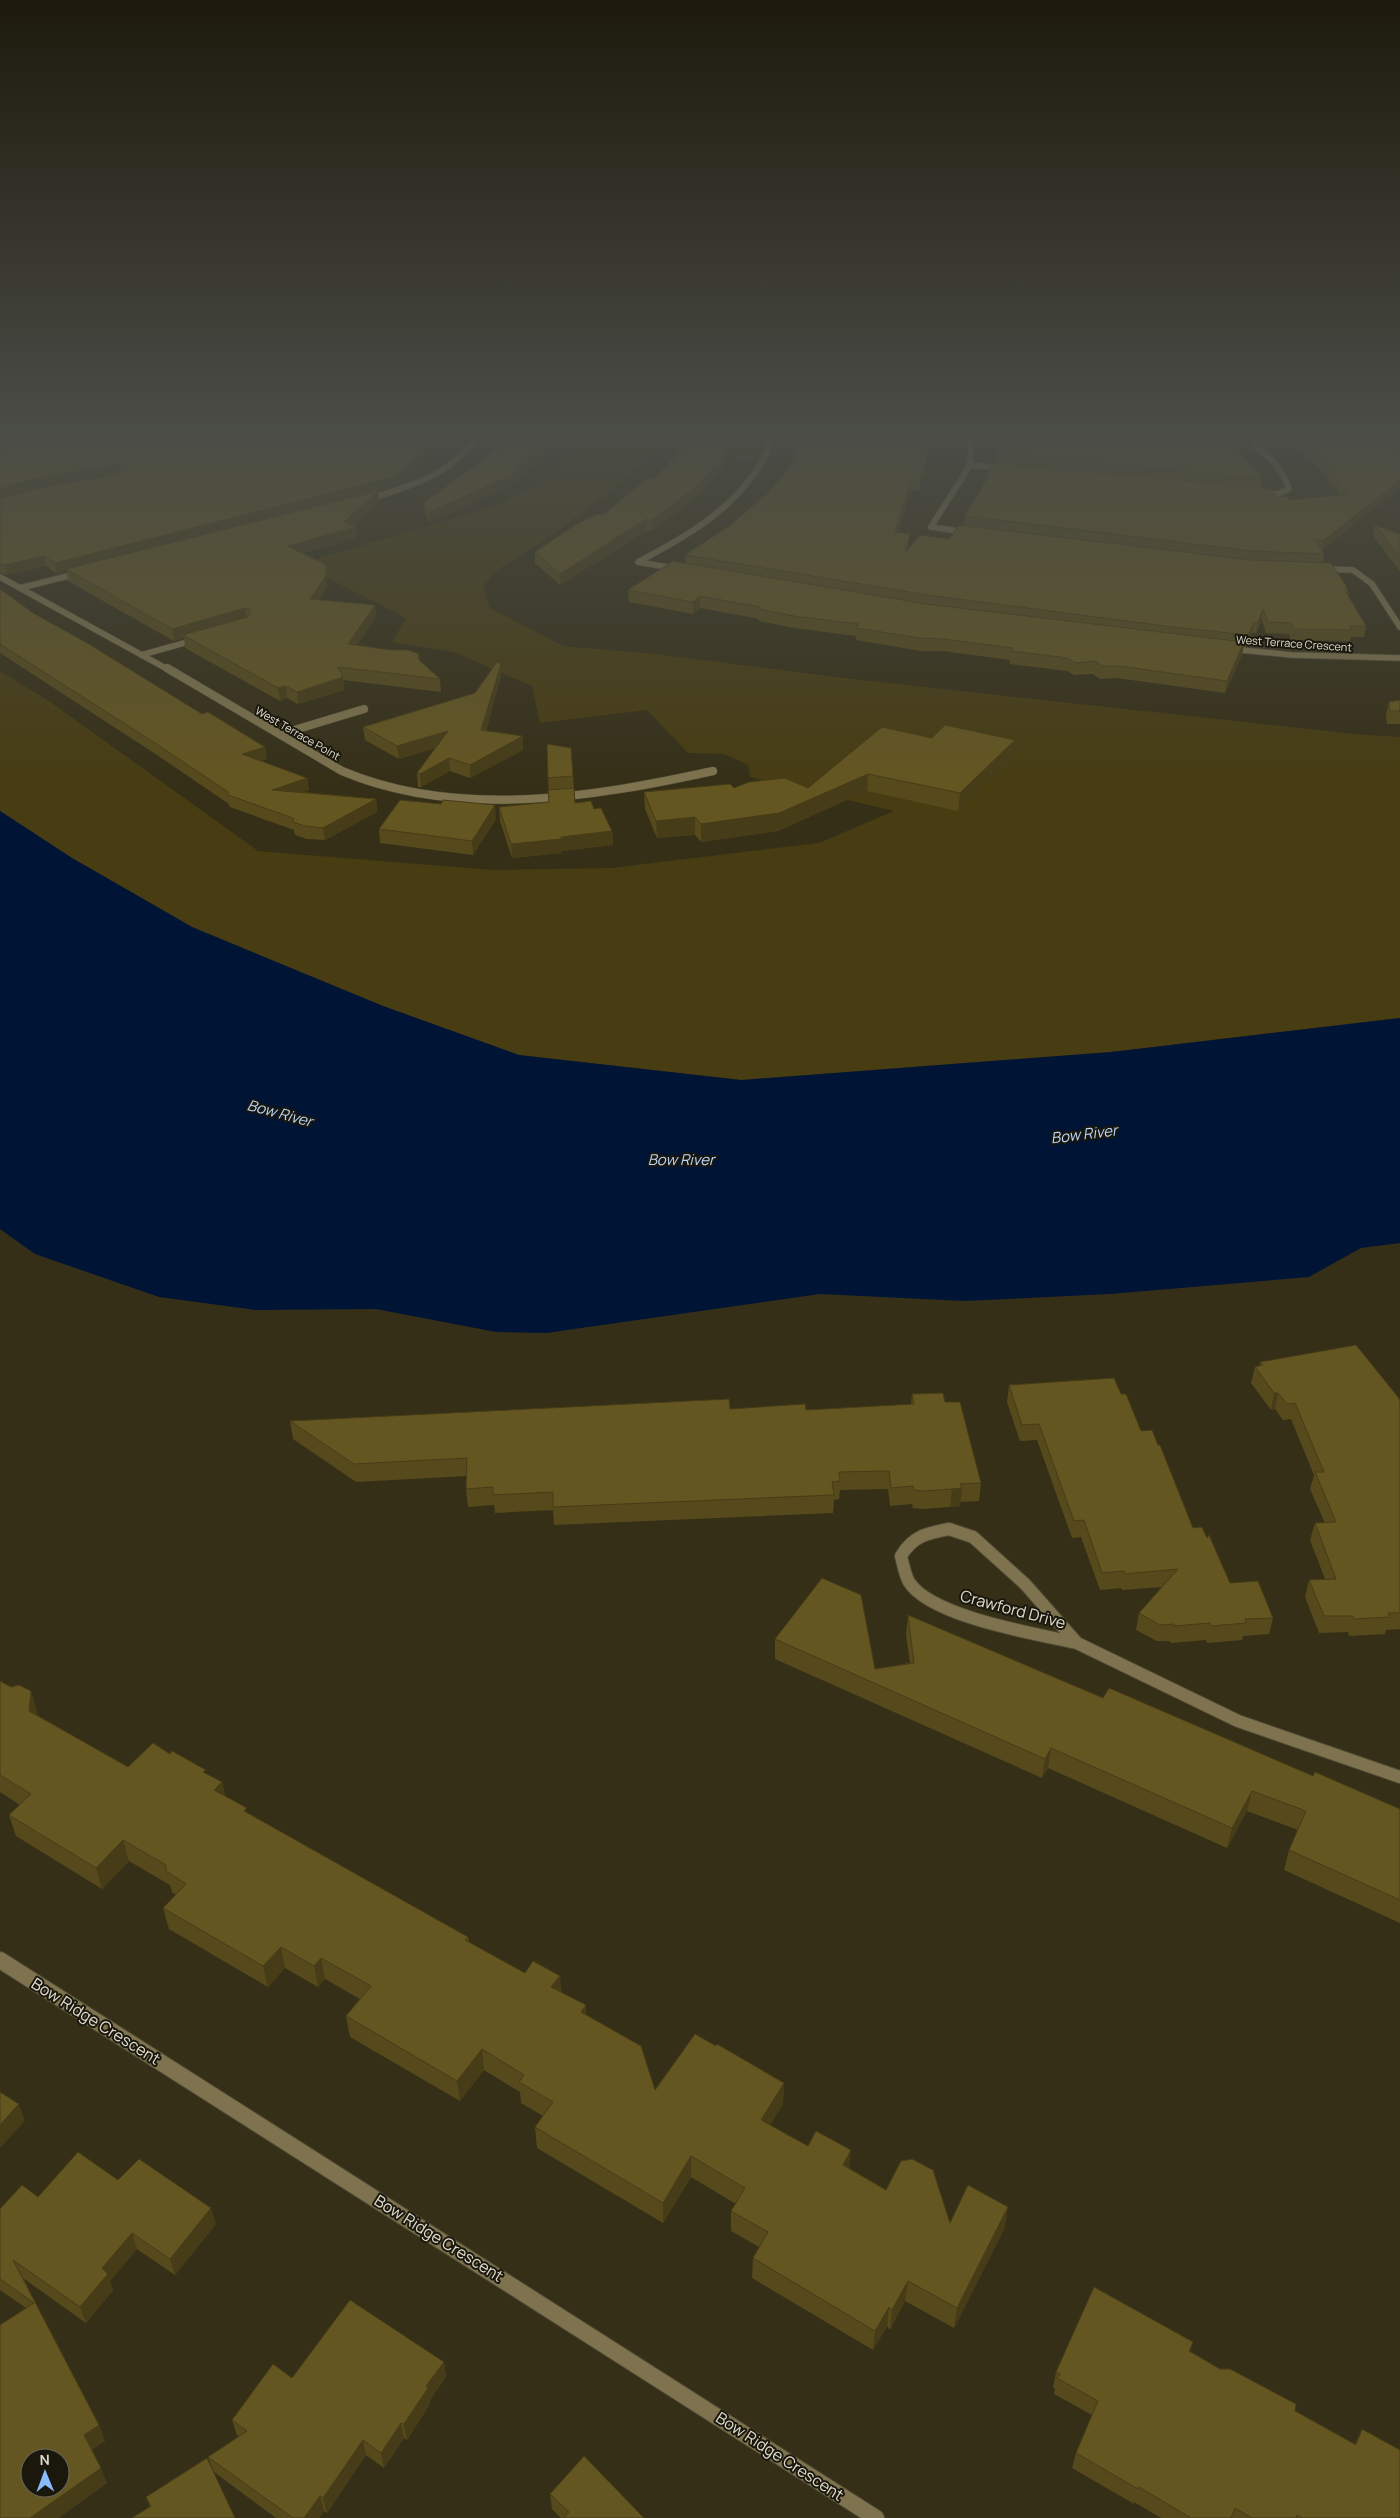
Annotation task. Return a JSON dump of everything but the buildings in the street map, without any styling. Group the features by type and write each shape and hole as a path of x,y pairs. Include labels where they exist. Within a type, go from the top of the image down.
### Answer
{"street":[{"path":"660,551 638,562 686,570"},
{"path":"1315,569 1353,570 1372,584 1400,627"},
{"path":"20,588 86,571"},
{"name":"West Terrace Point","path":"0,577 281,734 330,765 371,782 422,794 481,798 544,797 599,793 648,786 713,771"},
{"path":"141,655 202,638"},
{"name":"West Terrace Crescent","path":"1227,648 1292,655 1400,658"},
{"path":"281,734 364,709"},
{"name":"Crawford Drive","path":"1077,1642 1025,1584 973,1537 949,1529 928,1533 909,1543 901,1556 910,1582 932,1600 966,1617 1077,1642 1238,1721 1400,1777"},
{"name":"Bow Ridge Crescent","path":"0,1960 876,2518"}],"shaded area":[{"path":"345,551 527,551 493,573 483,588 490,608 563,646 656,654 852,679 1354,734 1400,737 1400,1018 1111,1052 741,1080 519,1055 383,1006 192,927 72,858 0,811 0,671 49,701 258,851 492,870 611,868 819,843 894,811 750,777 748,765 724,754 688,753 647,710 540,723 532,686 454,652 392,642 406,618 299,564"}],"water":[{"name":"Bow River","path":"0,811 72,858 192,927 383,1006 519,1055 741,1080 1111,1052 1400,1018 1400,1243 1361,1248 1309,1277 1110,1294 964,1301 820,1294 546,1333 496,1332 376,1309 256,1310 159,1297 35,1254 0,1229"}]}
